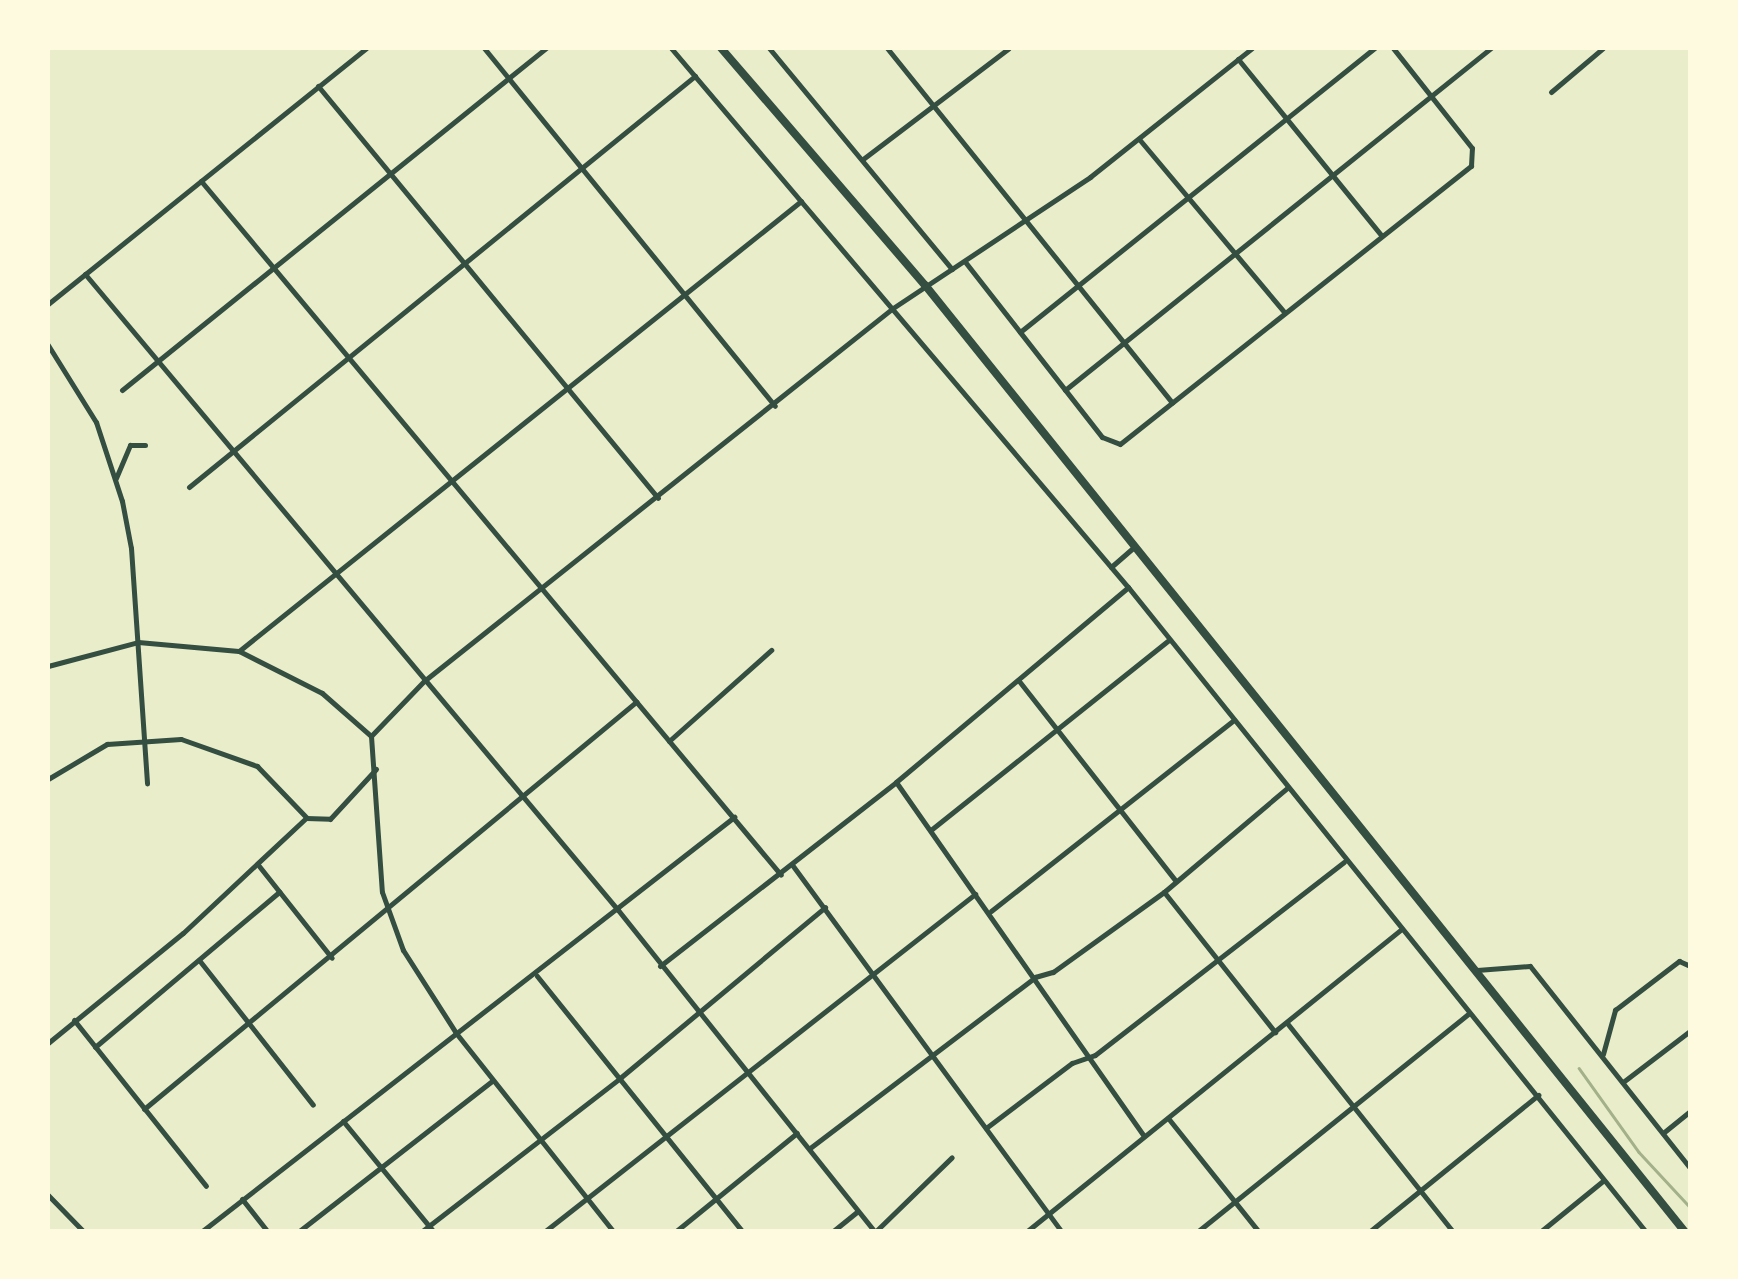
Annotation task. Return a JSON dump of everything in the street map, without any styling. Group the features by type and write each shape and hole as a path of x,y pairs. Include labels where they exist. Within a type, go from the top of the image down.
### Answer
{"main road":[{"path":"721,48 925,285 1685,1232"}],"street":[{"path":"48,304 366,48"},
{"path":"484,48 775,406"},
{"path":"122,390 546,48"},
{"path":"671,48 1128,587 1344,861 1646,1232"},
{"path":"768,48 952,269"},
{"path":"774,55 784,48"},
{"path":"888,48 1172,403"},
{"path":"863,159 1009,48"},
{"path":"371,736 424,681 542,592 894,308 1027,222 1252,48"},
{"path":"1020,332 1375,48"},
{"path":"966,263 1113,446 1471,166 1472,148 1394,48"},
{"path":"1065,390 1127,345 1330,174 1491,48"},
{"path":"1552,92 1603,48"},
{"path":"1238,59 1382,236"},
{"path":"189,488 695,76"},
{"path":"318,86 658,498"},
{"path":"1139,139 1285,314"},
{"path":"201,181 350,354 453,486 781,874"},
{"path":"239,652 282,615 339,578 800,201"},
{"path":"85,274 618,910 875,1232 952,1156"},
{"path":"48,345 96,422 116,478 131,548 147,782"},
{"path":"116,478 130,445 145,445"},
{"path":"1110,567 1135,546"},
{"path":"660,966 896,782 1128,587"},
{"path":"932,828 1170,640"},
{"path":"48,666 138,642 239,652 322,693 371,736 386,914 456,1033 614,1232"},
{"path":"668,741 770,650"},
{"path":"1019,681 1176,881"},
{"path":"144,1109 386,914 519,795 636,702"},
{"path":"991,911 1234,720"},
{"path":"48,780 86,753 144,737 219,748 257,766 306,818 330,820 376,769"},
{"path":"896,782 991,911 1084,1058 1144,1136"},
{"path":"810,1148 1034,977 1053,972 1164,892 1288,788"},
{"path":"48,1043 259,866 306,818"},
{"path":"200,1232 456,1033 537,976 734,818"},
{"path":"986,1128 1218,960 1344,861"},
{"path":"259,866 332,958"},
{"path":"792,866 874,970 1062,1232"},
{"path":"95,1047 280,892"},
{"path":"1164,892 1275,1032"},
{"path":"544,1232 744,1070 976,894"},
{"path":"421,1232 620,1078 825,907"},
{"path":"1026,1232 1401,929"},
{"path":"1602,1055 1615,1010 1684,959 1690,966"},
{"path":"199,960 313,1106"},
{"path":"1474,970 1530,966 1690,1168"},
{"path":"537,976 743,1232"},
{"path":"1197,1232 1469,1013"},
{"path":"74,1020 206,1186"},
{"path":"1286,1023 1452,1232"},
{"path":"1623,1082 1690,1031"},
{"path":"298,1232 494,1080"},
{"path":"1369,1232 1538,1095"},
{"path":"1663,1133 1690,1111"},
{"path":"1168,1118 1258,1232"},
{"path":"343,1121 431,1228"},
{"path":"674,1232 797,1133"},
{"path":"1540,1232 1605,1180"},
{"path":"48,1195 84,1232"},
{"path":"242,1199 268,1232"},
{"path":"832,1232 858,1211"}],"waterway":[{"path":"1579,1068 1639,1152 1690,1207"}]}
